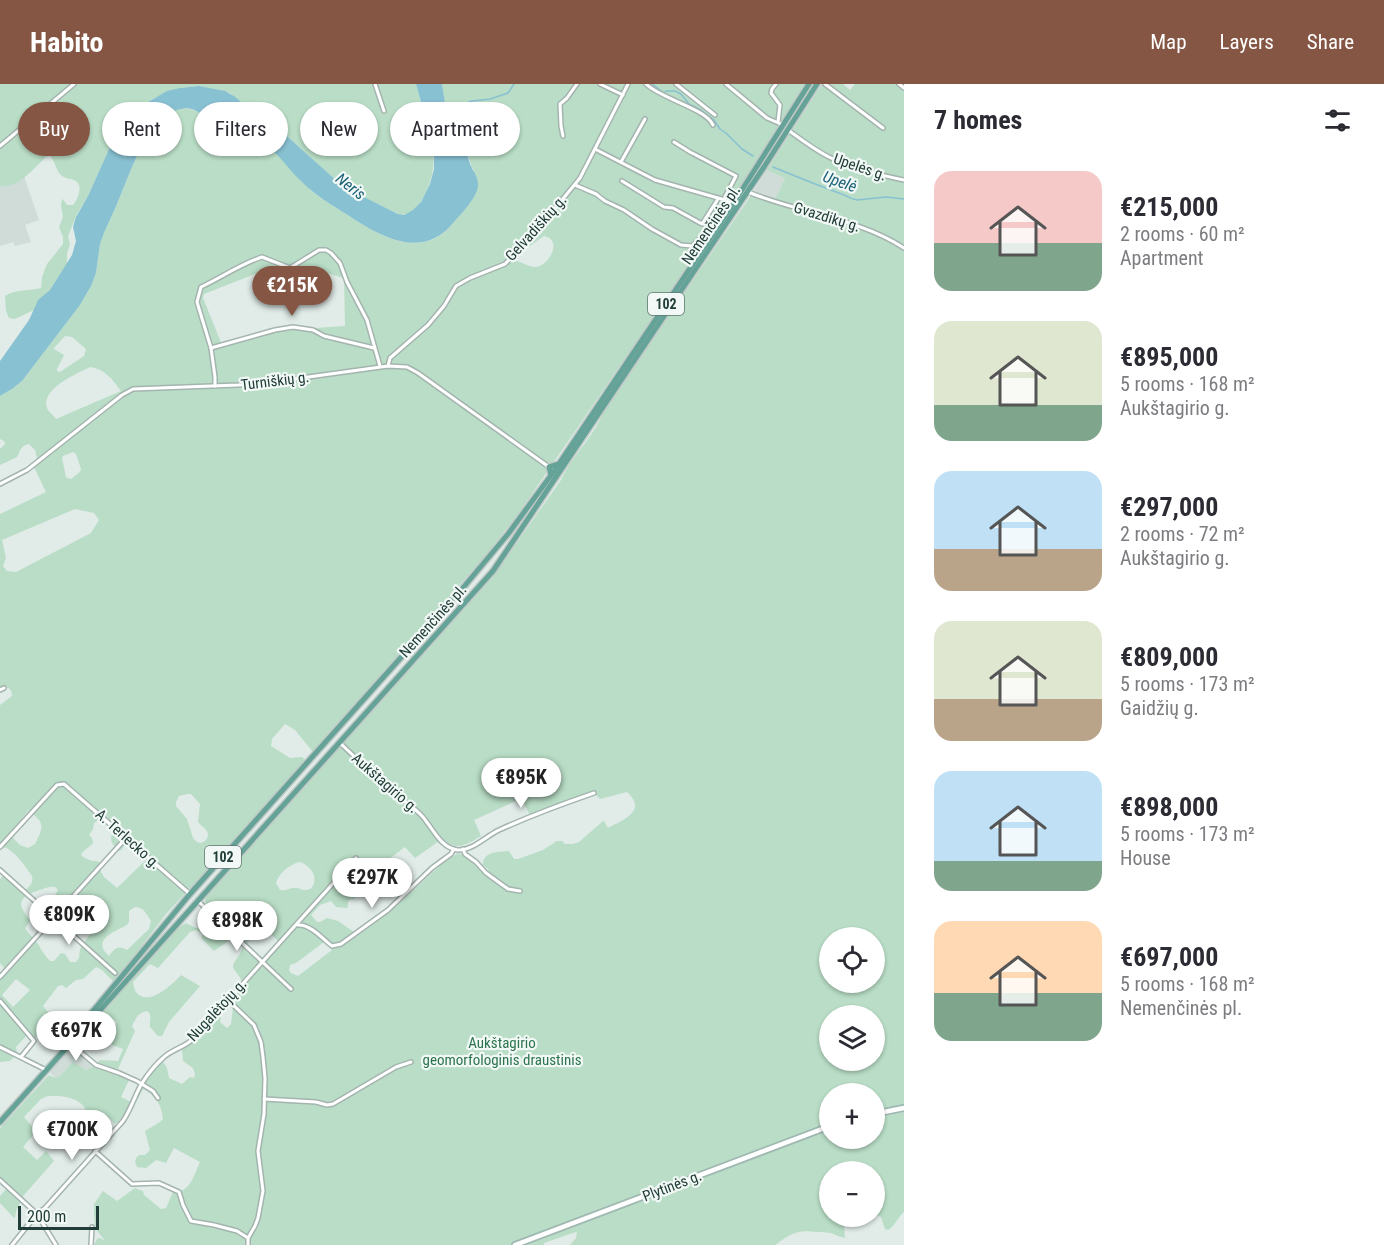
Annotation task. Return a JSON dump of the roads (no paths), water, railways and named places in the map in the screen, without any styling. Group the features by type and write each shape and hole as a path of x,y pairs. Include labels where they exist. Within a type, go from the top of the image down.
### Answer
{"main road":[{"name":"Nemenčinės pl.","path":"0,1122 190,894 535,504 551,475 591,421 809,84"},
{"name":"Nemenčinės pl.","path":"0,1116 70,1043 493,571 535,504 747,191 783,125 817,84"},
{"path":"551,475 549,467 559,464"},
{"path":"400,659 408,666"},
{"path":"190,894 197,901"},
{"path":"885,1112 904,1108"},
{"name":"Plytinės g.","path":"515,1245 819,1130"}],"street":[{"path":"0,146 74,84"},
{"path":"375,84 384,111"},
{"path":"563,136 560,104 577,84"},
{"path":"600,84 623,95"},
{"name":"Gelvadiškių g.","path":"388,366 390,358 428,325 444,306 454,288 470,278 505,264 534,234 575,184 628,84"},
{"path":"646,84 657,93 704,115 712,120 713,124"},
{"path":"676,84 715,115"},
{"name":"Upelės g.","path":"726,84 767,118 783,125 832,158 874,174 904,180"},
{"path":"776,84 771,93 780,105 783,125"},
{"path":"825,84 883,128"},
{"path":"899,84 904,88"},
{"path":"621,162 645,119"},
{"path":"575,184 624,210 652,230 681,244 692,246 723,211 724,200 736,176 674,142"},
{"path":"595,149 655,180 733,204"},
{"path":"622,181 664,207 673,208 702,224 718,198"},
{"name":"Gvazdikų g.","path":"747,191 869,230 889,238 904,248"},
{"path":"215,387 211,348 196,302 201,287 262,256 290,268 319,250 324,249 331,253 340,263 347,282 367,320 380,366"},
{"path":"211,348 293,327 313,330 324,336 374,348"},
{"name":"Turniškių g.","path":"0,484 27,470 130,390 141,387 215,387 265,383 380,366 406,367 418,373 549,467"},
{"name":"Aukštagirio g.","path":"340,743 396,795 413,807 440,839 454,849"},
{"name":"A. Terlecko g.","path":"0,847 57,785 66,784 190,894"},
{"path":"295,927 304,924 332,946 342,944 388,910 454,849 463,849 477,844 498,831 562,804 594,794"},
{"path":"0,977 126,838"},
{"path":"463,849 465,854 486,873 508,889 520,891"},
{"name":"Nugalėtojų g.","path":"12,1245 126,1116 142,1084 165,1056 191,1041 356,858"},
{"path":"0,870 115,973 124,973"},
{"path":"197,901 291,989"},
{"path":"115,973 116,982"},
{"path":"228,1000 254,1025 261,1042 265,1078 264,1114 258,1151 263,1196 255,1226 248,1238 248,1245"},
{"path":"0,1001 34,1041 21,1057"},
{"path":"70,1043 96,1065 142,1084 153,1091 158,1098"},
{"path":"0,1047 44,1069"},
{"path":"264,1099 333,1104 396,1067 411,1062"},
{"path":"95,1151 132,1184 159,1183 179,1192 191,1221 237,1231 248,1238"},
{"path":"0,1180 37,1215 57,1245"},
{"path":"91,1245 92,1227"}],"water":[{"path":"416,84 442,84 445,102 421,102"},
{"path":"199,86 225,91 241,102 194,102 194,110 182,109 182,102 148,102 167,91"},
{"path":"288,137 300,148 300,156 309,156 338,182 404,215 421,202 434,169 434,156 468,156 478,182 477,189 469,204 442,234 428,241 415,243 387,237 334,207 312,191 278,156 288,156"},
{"path":"106,156 138,156 100,244 96,273 91,286 80,305 22,381 0,396 0,361 29,320 38,300 50,290 72,255 76,241 73,227"}],"waterway":[{"name":"Upelė","path":"469,102 508,93 514,84"},
{"name":"Upelė","path":"652,84 664,93 675,91 681,94 689,104 714,120 720,129 753,156"},
{"name":"Upelė","path":"773,167 857,200 886,197 904,199"}],"water label":[{"name":"Neris","path":"351,186"}],"park label":[{"name":"Aukštagirio geomorfologinis draustinis","path":"502,1052"}]}
